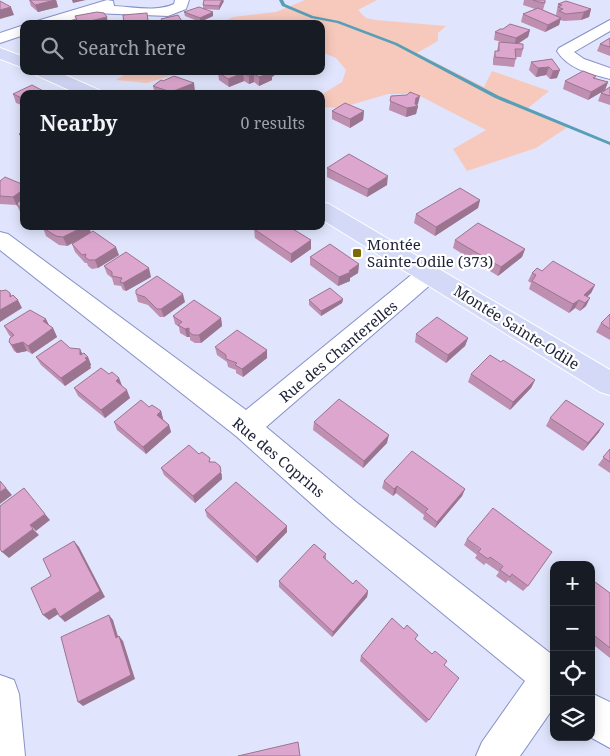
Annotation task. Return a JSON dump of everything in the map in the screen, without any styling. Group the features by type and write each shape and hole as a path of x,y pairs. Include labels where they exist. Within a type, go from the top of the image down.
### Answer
{"main road":[{"path":"0,53 20,61"},
{"path":"51,75 83,90"},
{"name":"Montée Sainte-Odile","path":"325,211 610,384"}],"street":[{"path":"55,20 121,0"},
{"path":"90,9 168,12 181,6 182,0"},
{"path":"610,25 565,51 567,55 577,62 610,74"},
{"path":"0,38 20,31"},
{"name":"Rue des Coprins","path":"0,239 246,427 345,514 550,678"},
{"name":"Rue des Chanterelles","path":"246,427 429,273"},
{"path":"496,756 527,709 550,683"},
{"path":"0,694 5,756"},
{"path":"595,715 610,728"}],"shaded area":[{"path":"305,0 377,0 358,10 366,18 376,20 446,26 438,33 438,41 417,53 484,87 492,71 549,91 527,109 568,127 536,148 467,171 453,149 486,130 416,94 388,94 340,108 325,107 325,93 342,82 346,70 336,58 325,54 325,20 227,20 233,17 276,12"},
{"path":"124,75 173,75 147,83 116,80"}],"building":[{"path":"30,0 55,0 35,5"},
{"path":"204,0 222,0 219,6 203,5"},
{"path":"533,0 545,0 545,3 539,2"},
{"path":"0,1 11,7 0,10"},
{"path":"566,1 591,9 584,12 566,14 559,11 563,9 558,7 562,5 558,4"},
{"path":"199,7 213,12 200,18 184,12"},
{"path":"538,8 561,18 548,25 523,14"},
{"path":"97,12 104,13 107,17 94,20 77,20 75,16"},
{"path":"147,13 148,20 124,20 123,15"},
{"path":"178,15 181,20 162,20"},
{"path":"510,24 530,30 516,38 495,32"},
{"path":"610,38 610,47 600,44"},
{"path":"499,42 523,44 523,49 515,49 516,59 495,57 495,51 499,51"},
{"path":"552,59 560,70 553,71 549,67 538,68 531,62"},
{"path":"583,71 596,76 593,78 608,82 591,92 565,81"},
{"path":"222,75 238,75 228,79"},
{"path":"174,76 194,83 176,90 165,90 153,86 161,80 163,81"},
{"path":"32,85 41,90 21,90"},
{"path":"610,87 610,96 601,93"},
{"path":"20,91 20,97 13,94"},
{"path":"410,92 420,96 416,98 415,104 418,106 407,108 390,101 391,96 407,95"},
{"path":"345,103 364,111 350,119 332,111"},
{"path":"349,154 388,176 368,189 327,168"},
{"path":"5,177 20,183 20,192 13,197 0,196 0,181"},
{"path":"460,188 480,200 436,227 416,214"},
{"path":"478,223 525,249 501,267 455,240"},
{"path":"46,230 77,230 63,237 56,236"},
{"path":"255,230 295,230 311,240 291,254"},
{"path":"93,231 116,247 95,260 89,260 85,257 86,254 82,255 72,244"},
{"path":"330,244 359,264 349,271 351,272 339,277 310,257"},
{"path":"126,252 149,268 123,283 120,282 122,278 112,276 112,272 104,266"},
{"path":"553,261 595,285 584,295 590,298 585,303 579,300 573,304 532,281 536,275 532,273 537,268 542,271"},
{"path":"157,276 183,294 161,309 157,309 145,297 136,294 136,290"},
{"path":"330,288 343,299 321,311 309,300"},
{"path":"0,290 6,290 10,293 10,297 13,295 18,300 0,310"},
{"path":"194,300 221,318 199,335 193,335 189,332 189,328 185,329 178,325 182,322 173,316"},
{"path":"30,310 46,319 43,321 53,328 28,346 23,342 12,345 9,342 10,338 14,335 4,326"},
{"path":"610,314 610,329 601,323"},
{"path":"437,317 468,338 448,355 416,334"},
{"path":"237,330 267,350 242,369 235,365 237,363 226,359 226,355 215,347"},
{"path":"61,340 70,348 80,349 80,355 84,353 88,357 85,358 87,360 61,378 36,357"},
{"path":"490,355 501,362 503,360 535,380 513,402 471,374"},
{"path":"101,368 109,374 112,372 119,378 116,381 127,390 101,410 74,388"},
{"path":"339,399 389,435 364,461 314,422"},
{"path":"141,400 149,407 152,405 161,411 157,415 169,425 143,447 114,422"},
{"path":"566,400 604,424 588,443 550,418"},
{"path":"189,445 199,454 202,452 210,458 209,462 215,462 220,466 221,472 193,496 161,468"},
{"path":"610,449 610,462 603,457"},
{"path":"412,451 465,489 437,522 425,512 428,509 397,486 394,489 384,481"},
{"path":"0,481 6,488 0,492"},
{"path":"236,482 287,526 256,557 205,510"},
{"path":"24,488 45,514 30,525 33,529 2,552 0,549 0,506"},
{"path":"493,508 552,552 528,586 512,574 510,577 500,570 503,566 490,557 488,559 478,552 481,549 467,539"},
{"path":"74,541 100,591 60,617 55,608 43,615 31,588 51,576 43,559"},
{"path":"314,544 326,554 323,557 353,584 356,580 368,591 333,632 279,581"},
{"path":"595,582 610,593 610,648 595,636"},
{"path":"109,615 116,638 119,636 131,675 78,702 61,637"},
{"path":"392,618 404,629 407,625 418,635 415,639 432,654 435,651 447,661 444,665 459,678 429,720 361,656"},
{"path":"298,742 300,756 238,756"}],"waterway":[{"path":"281,0 283,5 312,17 338,22 396,44 497,97 610,144"}],"place":[{"name":"Montée Sainte-Odile (373)","path":"357,253"}]}
